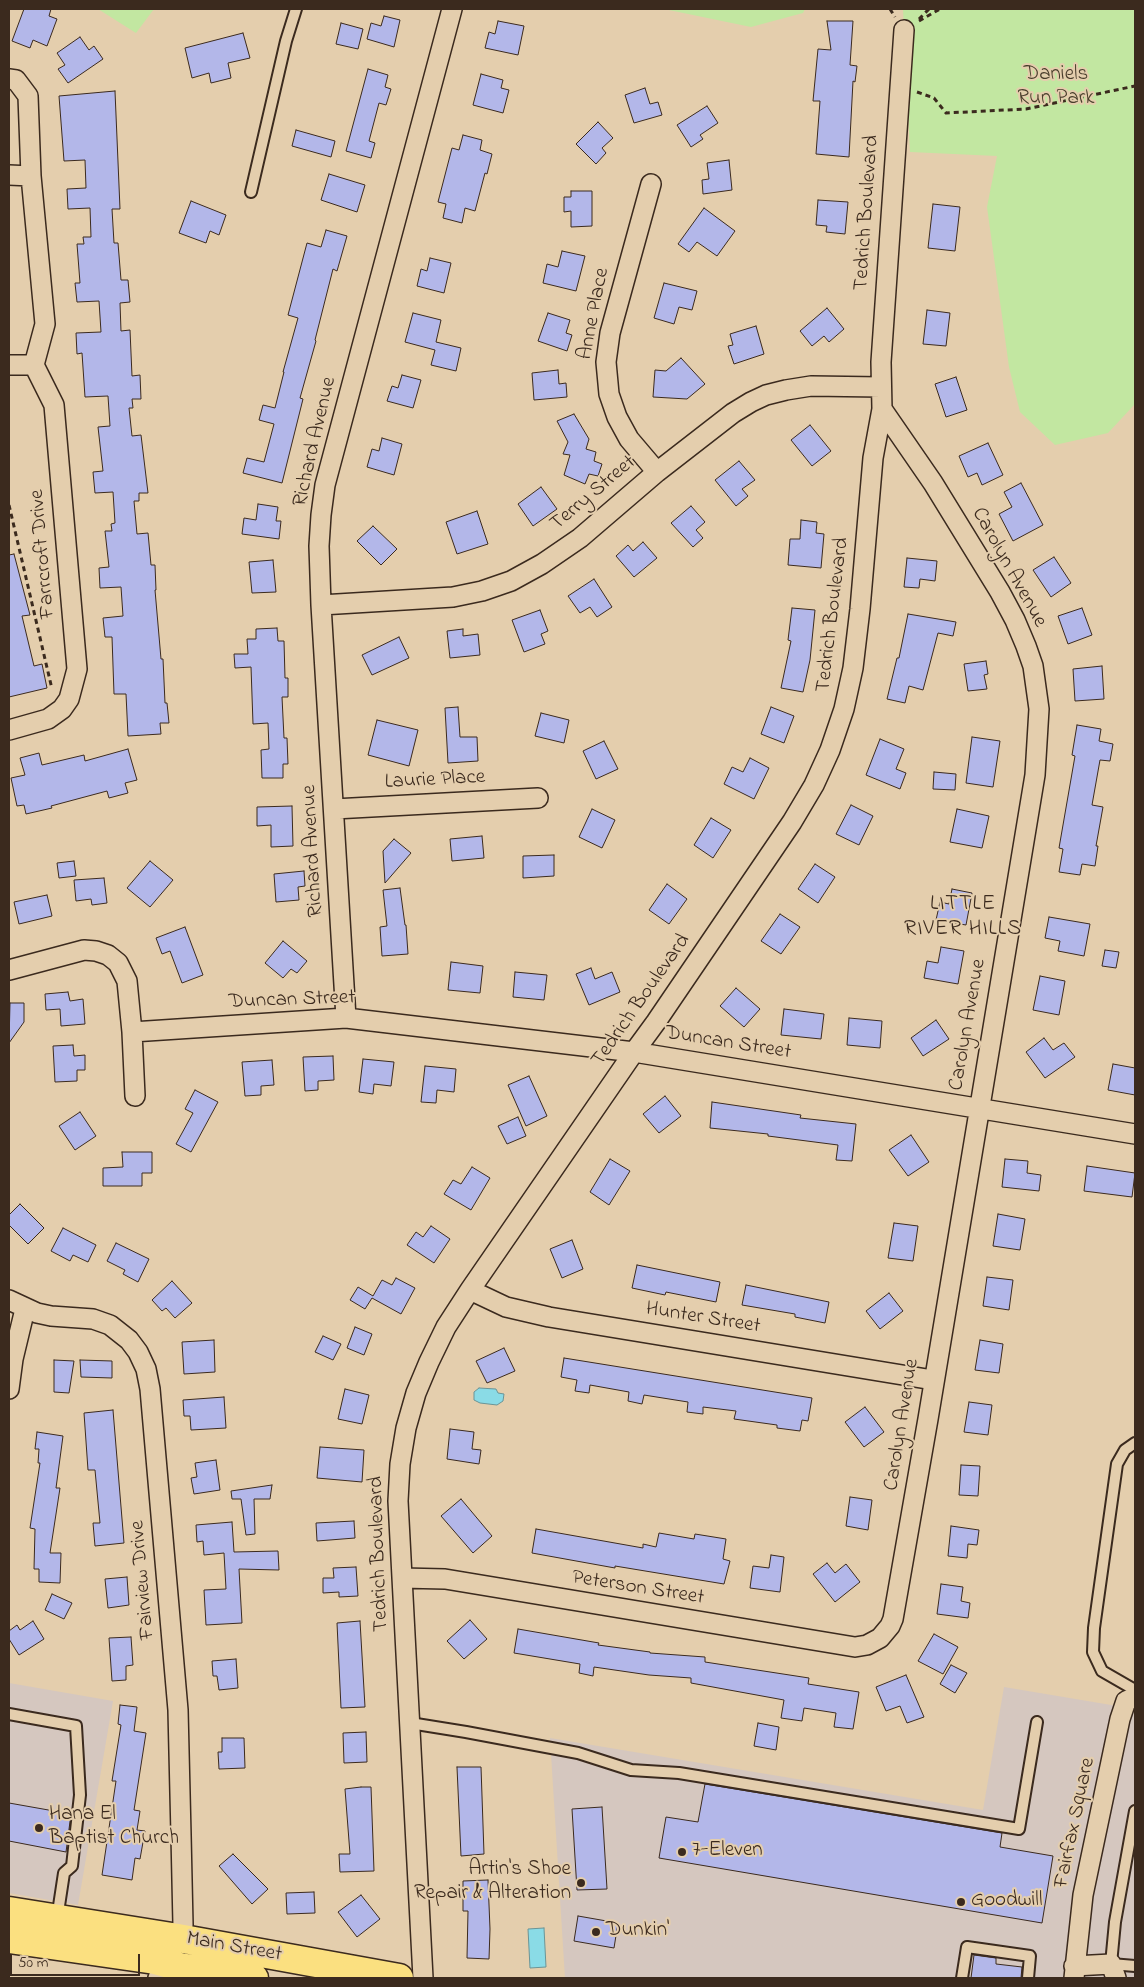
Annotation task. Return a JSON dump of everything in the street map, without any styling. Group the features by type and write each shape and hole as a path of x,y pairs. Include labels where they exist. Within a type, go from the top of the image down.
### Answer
{"main road":[{"name":"Main Street","path":"9,1911 57,1920 169,1957 180,1967 254,1978"},
{"name":"Main Street","path":"9,1939 169,1957 399,1978"}],"street":[{"name":"Richard Avenue","path":"346,1018 318,546 320,515 326,485 452,9"},
{"name":"Tedrich Boulevard","path":"423,1978 398,1501 400,1464 406,1428 416,1393 446,1327 792,822 814,785 830,750 844,709 853,668 860,609 873,458 882,409 881,362 900,85 911,26"},
{"path":"9,79 16,80 28,96 31,176 45,324 34,364 9,365"},
{"path":"9,175 31,176"},
{"name":"Anne Place","path":"651,184 610,333 606,362 609,394 617,416 630,439 657,472"},
{"name":"Farrcroft Drive","path":"34,364 54,405 76,669 69,699 58,712"},
{"name":"Terry Street","path":"322,605 453,597 482,591 511,581 542,564 580,538 657,472 733,413 766,395 811,386 881,387"},
{"name":"Carolyn Avenue","path":"867,1645 880,1638 890,1626 892,1619 1034,775 1039,727 1038,691 1026,646 1000,592 933,483 882,409"},
{"path":"9,730 48,719 58,712"},
{"name":"Laurie Place","path":"334,809 538,798"},
{"path":"9,970 84,950 108,955 118,963 127,981 135,1096"},
{"name":"Duncan Street","path":"132,1032 346,1018 634,1052 1135,1134"},
{"name":"Hunter Street","path":"470,1290 506,1307 549,1317 933,1380"},
{"path":"9,1389 17,1304"},
{"name":"Fairview Drive","path":"17,1304 51,1316 93,1319 110,1325 129,1340 138,1352 146,1369 150,1389 178,1710 183,1925 169,1957"},
{"name":"Peterson Street","path":"402,1578 444,1580 856,1647 867,1645"},
{"name":"Fairfax Square","path":"1114,1971 1074,1972 1083,1895 1120,1719 1126,1701 1135,1697"}],"lane":[{"path":"251,192 286,41 296,9"},
{"path":"1135,1443 1125,1450 1117,1464 1092,1652 1102,1671 1135,1690"},
{"path":"9,1714 76,1726 80,1795 72,1866 64,1873 57,1920"},
{"path":"410,1723 578,1753 631,1770 679,1773 1019,1829 1038,1722"},
{"path":"1135,1811 1114,1922 1114,1971 1135,1966"},
{"path":"962,1978 967,1947 1030,1956 1028,1978"}],"path":[{"path":"911,26 929,9"},
{"path":"900,85 934,98 946,113 1026,109 1135,86"},
{"path":"9,505 58,712"}],"shaded area":[{"path":"9,1683 113,1701 78,1905 9,1893"},
{"path":"1004,1687 1135,1709 1135,1978 565,1978 550,1738 983,1810"}],"green space":[{"path":"98,9 154,9 136,33"},
{"path":"664,9 805,9 803,13 751,27"},
{"name":"Daniels Run Park","path":"903,9 1135,9 1135,404 1108,433 1055,445 1020,412 1009,367 987,207 997,156 910,152"}],"water":[{"path":"479,1388 496,1389 498,1393 504,1394 503,1401 497,1405 480,1403 474,1400 474,1392"},
{"path":"544,1928 546,1967 530,1968 528,1929"}],"building":[{"path":"24,9 51,9 49,16 57,19 47,46 33,40 30,48 12,41"},
{"path":"384,16 400,20 394,47 367,39 371,23 381,26"},
{"path":"498,21 524,26 518,55 485,48 489,32 495,34"},
{"path":"827,21 853,21 850,65 857,66 855,82 853,81 849,157 816,154 820,101 813,101 818,49 831,50"},
{"path":"341,23 363,29 358,49 336,44"},
{"path":"243,33 250,58 228,63 231,78 211,83 209,73 192,78 185,48"},
{"path":"80,37 89,50 94,46 103,59 68,83 58,69 65,65 57,53"},
{"path":"368,69 388,75 385,87 391,89 386,105 379,103 369,141 375,143 371,158 346,151"},
{"path":"481,74 503,80 501,88 509,90 503,113 473,105"},
{"path":"645,88 650,104 658,102 662,115 634,123 625,95"},
{"path":"115,91 120,209 112,209 114,243 118,243 121,280 128,280 130,302 120,303 121,331 130,330 132,376 140,375 141,399 132,399 133,408 129,408 132,436 141,435 148,493 139,493 139,501 134,501 137,534 148,533 151,565 155,565 155,590 161,659 163,659 165,703 167,703 169,723 160,723 161,734 128,736 126,694 114,694 112,637 105,637 103,618 123,616 121,587 100,588 99,568 109,567 105,531 112,531 111,524 115,523 113,492 95,493 93,472 103,471 98,427 110,426 108,396 85,397 82,353 77,354 76,333 101,332 99,301 77,302 75,283 80,283 77,244 84,244 83,237 91,237 90,208 68,209 67,189 86,188 85,160 64,161 59,96"},
{"path":"707,106 718,123 700,135 703,139 691,147 677,125"},
{"path":"598,122 613,138 602,148 606,153 596,164 576,144"},
{"path":"296,130 335,141 331,157 292,146"},
{"path":"463,135 482,140 480,150 492,154 475,211 465,208 462,223 443,218 446,204 438,202 452,148 459,150"},
{"path":"729,160 732,190 703,194 702,180 709,179 707,163"},
{"path":"329,174 365,185 357,212 321,200"},
{"path":"571,191 592,191 592,226 571,227 571,211 564,212 564,197 571,197"},
{"path":"818,200 848,202 845,234 826,232 827,226 816,225"},
{"path":"191,201 226,215 219,235 210,231 206,243 179,233"},
{"path":"933,204 960,207 955,251 928,248"},
{"path":"704,208 735,231 717,256 697,242 689,252 678,244"},
{"path":"326,230 347,236 337,271 333,269 300,398 303,399 282,483 243,473 247,458 264,462 274,424 259,420 263,405 275,408 298,318 288,315 307,243 321,247"},
{"path":"562,251 585,256 576,291 543,283 547,264 558,267"},
{"path":"430,258 451,263 444,293 417,286 421,269 427,271"},
{"path":"664,283 697,291 692,310 679,307 674,324 654,318"},
{"path":"827,308 844,329 829,342 824,336 812,346 800,331"},
{"path":"927,310 950,313 946,346 923,344"},
{"path":"413,313 441,320 436,342 461,348 456,371 431,365 435,350 405,342"},
{"path":"548,313 570,320 566,333 572,335 567,351 538,341"},
{"path":"756,326 764,354 734,364 728,346 733,345 730,334"},
{"path":"681,358 705,384 687,399 653,397 655,370 666,371"},
{"path":"558,370 559,384 566,383 567,397 534,400 532,373"},
{"path":"402,375 421,380 413,408 387,401 392,386 398,388"},
{"path":"956,377 967,410 946,417 935,384"},
{"path":"574,414 589,439 586,449 596,452 594,461 602,464 598,476 589,474 585,484 564,475 570,455 563,454 568,442 557,421"},
{"path":"810,425 831,451 812,466 791,440"},
{"path":"382,438 402,444 394,475 367,467 372,449 379,451"},
{"path":"988,443 1003,475 982,485 977,473 968,477 959,456"},
{"path":"739,461 755,480 742,489 748,496 736,506 715,480"},
{"path":"1021,483 1043,525 1013,541 999,514 1012,507 1004,492"},
{"path":"541,487 557,509 533,526 518,504"},
{"path":"258,504 278,507 276,521 281,521 279,539 242,534 244,518 256,520"},
{"path":"691,506 705,522 696,530 703,538 693,547 671,523"},
{"path":"477,511 488,544 457,554 446,522"},
{"path":"801,520 817,522 816,533 824,534 821,568 788,565 790,539 800,539"},
{"path":"373,526 397,549 381,565 357,541"},
{"path":"643,542 657,558 634,577 616,556 628,545 633,551"},
{"path":"14,554 30,615 22,616 34,666 42,664 47,688 9,697 9,555"},
{"path":"1054,557 1071,583 1051,597 1033,570"},
{"path":"907,558 937,561 935,581 920,579 919,588 904,587"},
{"path":"273,560 276,592 252,593 249,562"},
{"path":"594,579 612,607 597,617 590,607 580,613 568,596"},
{"path":"792,608 815,610 810,660 803,692 781,688 791,641 788,640"},
{"path":"1082,608 1092,635 1068,644 1058,616"},
{"path":"540,610 548,631 541,634 545,644 524,652 512,620"},
{"path":"908,614 956,622 953,636 938,633 923,690 909,686 905,703 887,699 897,658 899,658"},
{"path":"277,628 278,641 284,641 285,678 288,678 288,697 282,697 284,738 287,738 288,764 283,764 283,778 262,778 261,750 269,749 268,723 253,724 251,667 235,668 234,654 248,654 247,639 256,639 256,629"},
{"path":"463,629 463,636 478,634 480,655 450,658 447,631"},
{"path":"399,637 409,658 372,675 362,655"},
{"path":"986,661 988,674 984,675 987,689 968,691 964,664"},
{"path":"1102,666 1104,699 1075,701 1073,669"},
{"path":"458,707 460,737 477,737 478,761 448,763 445,708"},
{"path":"771,707 794,716 784,743 761,734"},
{"path":"541,713 569,720 564,743 535,736"},
{"path":"377,720 418,730 409,766 368,755"},
{"path":"1077,725 1101,729 1099,741 1113,744 1110,761 1100,760 1092,805 1103,807 1096,846 1098,846 1095,866 1082,864 1080,875 1059,872 1063,849 1059,848 1075,756 1072,755"},
{"path":"972,737 1000,741 993,787 966,783"},
{"path":"880,739 904,749 896,769 906,773 900,789 866,775"},
{"path":"604,741 618,769 596,779 583,751"},
{"path":"128,749 137,780 125,783 128,793 109,798 107,791 26,814 24,805 17,806 11,778 25,775 20,758 39,753 42,765 84,755 85,761"},
{"path":"750,758 769,768 754,799 724,784 732,767 743,772"},
{"path":"934,772 956,774 955,790 933,789"},
{"path":"851,805 873,816 859,845 836,834"},
{"path":"292,806 293,846 271,847 271,825 257,826 257,807"},
{"path":"592,809 615,820 602,848 579,837"},
{"path":"957,809 989,816 982,848 950,842"},
{"path":"711,818 731,830 713,858 694,845"},
{"path":"482,836 484,858 452,861 450,839"},
{"path":"394,839 411,853 385,883 383,851"},
{"path":"554,855 554,876 523,878 523,856"},
{"path":"74,861 76,876 59,878 57,863"},
{"path":"150,861 173,880 150,907 127,888"},
{"path":"815,864 835,877 818,903 798,889"},
{"path":"304,871 305,886 298,887 299,900 276,902 274,874"},
{"path":"104,878 107,903 92,905 91,899 76,901 74,880"},
{"path":"667,884 687,899 669,924 649,910"},
{"path":"400,888 406,925 408,954 382,956 380,927 387,926 383,890"},
{"path":"952,889 972,893 966,925 936,920 940,902 949,904"},
{"path":"47,895 52,916 19,924 14,902"},
{"path":"780,914 800,927 781,954 761,941"},
{"path":"1049,917 1090,924 1084,956 1058,951 1060,941 1045,938"},
{"path":"185,927 203,975 182,983 170,951 162,954 156,938"},
{"path":"283,941 307,961 297,973 291,969 283,978 265,963"},
{"path":"941,947 964,951 958,984 924,978 927,961 938,963"},
{"path":"1105,950 1119,952 1116,968 1102,966"},
{"path":"451,962 483,966 480,993 448,990"},
{"path":"591,968 595,979 612,972 620,992 589,1005 576,974"},
{"path":"515,972 547,975 544,1000 513,997"},
{"path":"1040,976 1065,981 1059,1015 1033,1010"},
{"path":"736,988 760,1009 744,1027 720,1006"},
{"path":"68,992 70,1001 83,999 85,1024 61,1026 60,1009 46,1010 45,994"},
{"path":"10,1003 24,1003 24,1022 9,1043"},
{"path":"784,1009 824,1014 821,1039 781,1035"},
{"path":"849,1018 882,1021 880,1048 847,1045"},
{"path":"936,1020 949,1039 923,1056 911,1038"},
{"path":"1044,1038 1053,1050 1064,1043 1075,1057 1045,1078 1026,1052"},
{"path":"73,1045 74,1056 85,1055 85,1070 77,1070 77,1081 55,1082 53,1046"},
{"path":"333,1056 334,1080 318,1081 318,1090 305,1091 303,1057"},
{"path":"363,1059 394,1062 391,1086 374,1084 373,1094 359,1092"},
{"path":"272,1060 274,1085 261,1086 261,1095 245,1096 242,1062"},
{"path":"1113,1064 1135,1068 1135,1095 1108,1090"},
{"path":"425,1066 456,1069 454,1092 437,1090 436,1103 421,1102"},
{"path":"529,1076 547,1116 526,1126 508,1085"},
{"path":"195,1090 218,1102 191,1152 176,1144 193,1113 185,1109"},
{"path":"665,1096 681,1116 659,1133 643,1114"},
{"path":"712,1102 801,1115 800,1118 856,1124 852,1161 836,1160 838,1145 768,1136 768,1134 710,1128"},
{"path":"80,1112 96,1136 75,1150 59,1126"},
{"path":"518,1117 526,1136 507,1144 498,1126"},
{"path":"911,1135 929,1162 908,1176 889,1150"},
{"path":"122,1152 152,1152 152,1173 142,1173 142,1186 103,1186 103,1168 123,1167"},
{"path":"610,1159 630,1171 609,1205 590,1192"},
{"path":"1005,1159 1028,1161 1027,1173 1041,1175 1039,1191 1002,1187"},
{"path":"1087,1166 1135,1173 1132,1197 1084,1191"},
{"path":"472,1167 490,1178 471,1210 444,1194 453,1180 461,1184"},
{"path":"20,1204 44,1228 28,1244 9,1225 9,1215"},
{"path":"998,1214 1025,1219 1020,1250 993,1246"},
{"path":"894,1223 918,1226 913,1261 888,1258"},
{"path":"431,1226 450,1239 434,1263 407,1245 416,1232 423,1237"},
{"path":"63,1228 96,1245 88,1262 73,1255 70,1261 51,1251"},
{"path":"572,1240 583,1269 562,1278 550,1249"},
{"path":"116,1243 149,1259 138,1282 123,1274 125,1270 107,1261"},
{"path":"637,1265 720,1282 716,1302 666,1292 665,1295 632,1288"},
{"path":"987,1277 1013,1280 1009,1310 983,1306"},
{"path":"396,1278 415,1288 401,1314 372,1298 365,1309 350,1300 358,1287 373,1296 382,1280 392,1285"},
{"path":"172,1281 192,1303 175,1318 166,1308 162,1311 152,1300"},
{"path":"746,1285 829,1302 825,1323 795,1317 795,1314 742,1305"},
{"path":"889,1293 903,1311 880,1329 866,1311"},
{"path":"355,1327 372,1334 364,1355 347,1348"},
{"path":"323,1336 341,1344 333,1360 315,1352"},
{"path":"214,1340 215,1372 184,1374 182,1342"},
{"path":"980,1340 1003,1344 999,1373 975,1370"},
{"path":"504,1348 515,1371 487,1383 476,1361"},
{"path":"564,1358 812,1398 808,1421 802,1420 800,1431 777,1428 777,1425 734,1419 736,1411 703,1407 703,1414 687,1412 688,1402 644,1395 642,1404 628,1401 629,1392 590,1385 589,1393 575,1391 577,1380 561,1377"},
{"path":"54,1360 74,1361 69,1393 54,1392"},
{"path":"80,1360 112,1361 112,1378 81,1377"},
{"path":"345,1389 369,1395 362,1424 338,1419"},
{"path":"224,1397 226,1428 191,1430 190,1416 184,1416 183,1400"},
{"path":"969,1402 992,1405 988,1435 964,1432"},
{"path":"865,1407 884,1432 864,1447 845,1422"},
{"path":"113,1410 124,1543 95,1546 93,1523 100,1523 95,1470 88,1470 84,1413"},
{"path":"450,1429 474,1432 472,1449 481,1450 479,1464 447,1459"},
{"path":"37,1432 63,1436 56,1488 60,1488 50,1553 61,1553 60,1583 39,1582 39,1569 34,1569 35,1529 30,1528 40,1463 38,1463 39,1449 35,1449"},
{"path":"320,1447 364,1450 362,1482 317,1478"},
{"path":"216,1460 220,1490 194,1494 191,1478 197,1477 195,1463"},
{"path":"961,1465 980,1466 978,1496 959,1495"},
{"path":"272,1485 270,1499 254,1499 255,1534 246,1535 241,1499 232,1499 231,1491"},
{"path":"850,1497 872,1500 868,1530 846,1526"},
{"path":"461,1499 492,1536 473,1553 441,1516"},
{"path":"354,1521 355,1538 317,1541 316,1523"},
{"path":"232,1522 234,1552 278,1551 279,1570 239,1569 242,1623 206,1625 204,1590 226,1589 224,1553 204,1555 203,1541 197,1542 196,1525"},
{"path":"951,1526 979,1530 977,1545 968,1544 967,1558 948,1556"},
{"path":"536,1529 643,1548 643,1544 656,1547 659,1533 694,1539 695,1534 726,1539 723,1559 730,1561 724,1584 615,1566 615,1568 532,1553"},
{"path":"771,1555 784,1557 780,1592 750,1588 753,1566 769,1568"},
{"path":"827,1563 835,1573 846,1564 860,1582 835,1602 813,1574"},
{"path":"356,1567 358,1596 339,1597 339,1592 323,1593 323,1578 334,1578 333,1568"},
{"path":"127,1577 129,1605 108,1608 105,1579"},
{"path":"941,1584 963,1587 961,1601 970,1603 968,1618 937,1614"},
{"path":"52,1594 72,1603 64,1619 45,1610"},
{"path":"470,1620 487,1639 464,1659 447,1641"},
{"path":"33,1621 44,1639 19,1655 9,1639 9,1631 17,1625 20,1630"},
{"path":"360,1621 365,1707 341,1708 337,1623"},
{"path":"518,1629 650,1653 705,1657 705,1662 809,1678 808,1684 859,1692 853,1729 834,1727 836,1713 804,1708 802,1721 781,1718 784,1700 691,1683 691,1678 649,1675 594,1667 593,1676 579,1673 580,1664 514,1653"},
{"path":"934,1634 958,1647 943,1674 918,1661"},
{"path":"131,1637 133,1665 126,1666 126,1680 112,1681 109,1638"},
{"path":"236,1659 238,1688 219,1690 217,1676 213,1676 212,1661"},
{"path":"951,1665 967,1673 955,1693 940,1684"},
{"path":"906,1675 924,1717 907,1723 900,1706 886,1711 876,1687"},
{"path":"120,1705 137,1707 134,1731 146,1733 134,1810 140,1811 137,1830 145,1831 140,1859 135,1858 132,1880 102,1875 116,1781 112,1781 121,1725 118,1724"},
{"path":"758,1723 779,1727 776,1750 754,1746"},
{"path":"366,1732 367,1762 344,1763 343,1733"},
{"path":"222,1738 244,1738 245,1768 219,1769 218,1752 222,1752"},
{"path":"457,1767 481,1767 484,1854 461,1856"},
{"path":"705,1784 1002,1833 1000,1847 1053,1856 1042,1923 659,1858 666,1817 698,1822"},
{"path":"371,1787 374,1871 340,1872 339,1854 350,1854 345,1789"},
{"name":"Hana El Baptist Church","path":"9,1803 71,1814 66,1852 9,1841"},
{"path":"602,1807 607,1889 577,1890 572,1809"},
{"path":"233,1854 268,1889 252,1904 219,1866"},
{"path":"488,1880 489,1959 467,1958 468,1911 463,1911 463,1881"},
{"path":"314,1892 315,1913 287,1914 286,1893"},
{"path":"361,1895 380,1919 357,1937 338,1912"},
{"path":"578,1916 618,1923 614,1948 574,1941"},
{"path":"974,1955 996,1958 996,1964 1022,1967 1021,1978 971,1978"}],"place":[{"name":"Hana El Baptist Church","path":"39,1828"},
{"name":"7-Eleven","path":"682,1852"},
{"name":"Artin's Shoe Repair & Alteration","path":"581,1883"},
{"name":"Goodwill","path":"961,1902"},
{"name":"Dunkin'","path":"596,1932"}],"district":[{"name":"LITTLE RIVER HILLS","path":"963,918"}]}
